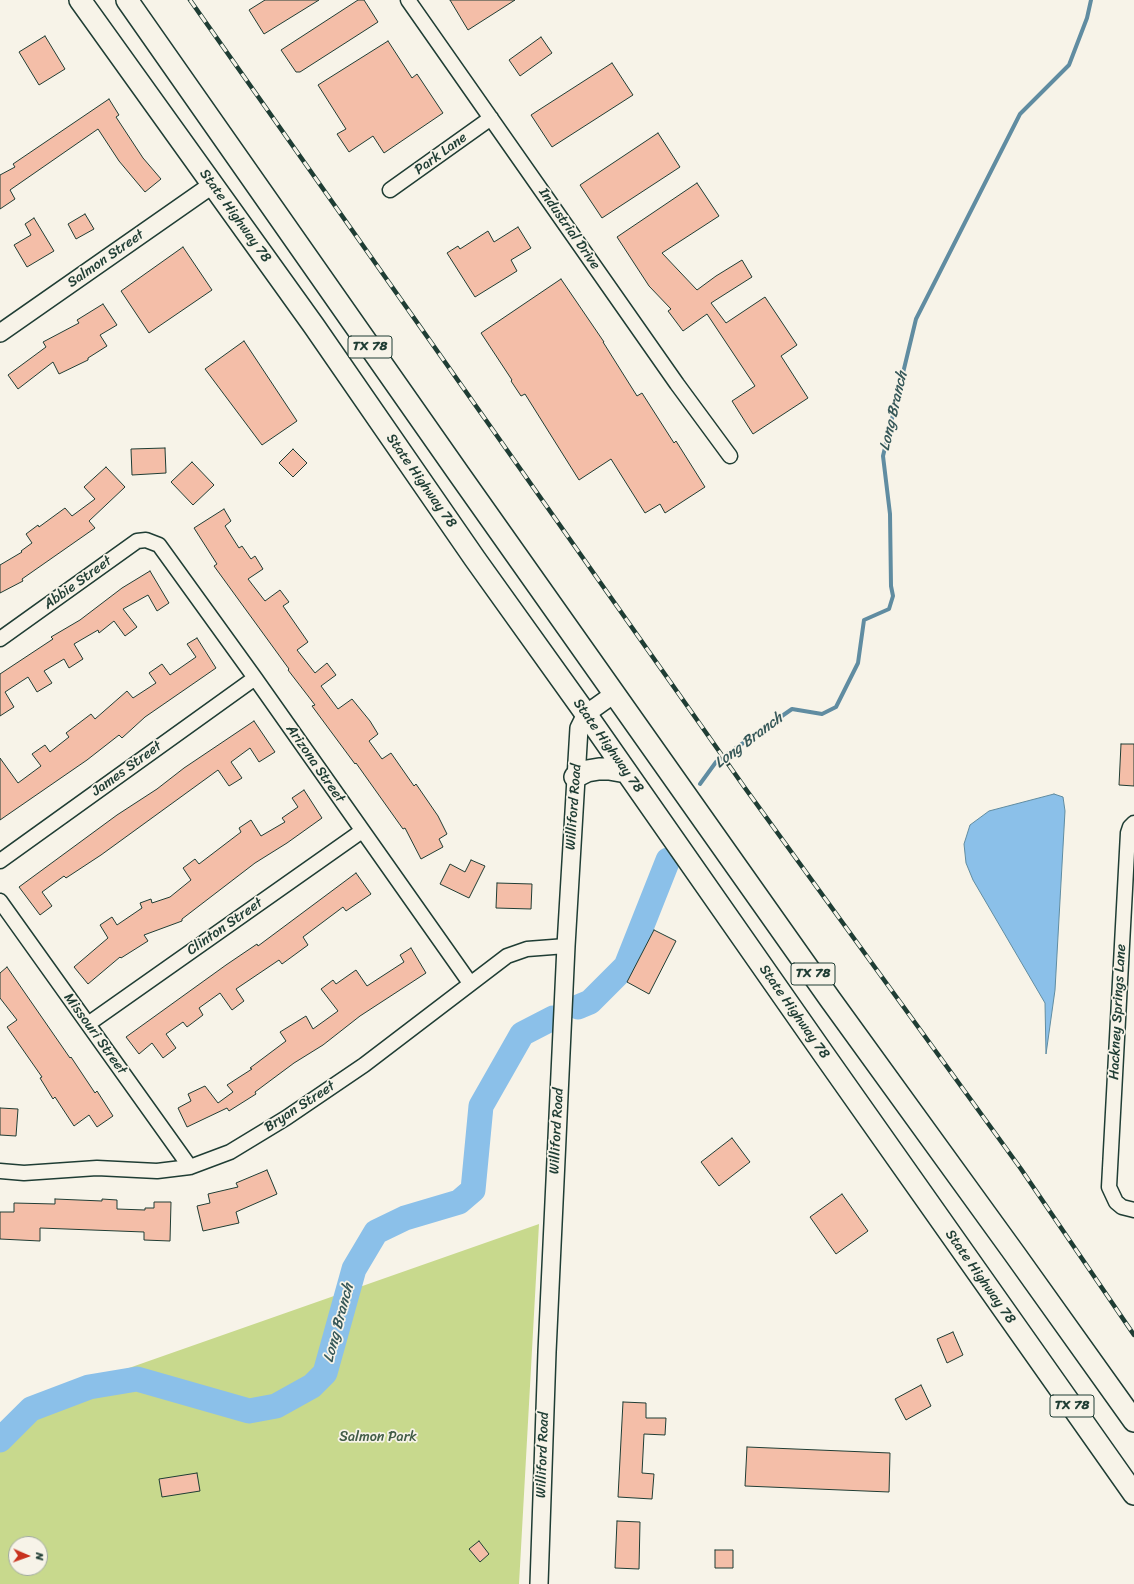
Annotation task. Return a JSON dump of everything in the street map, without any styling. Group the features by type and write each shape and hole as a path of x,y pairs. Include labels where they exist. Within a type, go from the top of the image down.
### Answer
{"main road":[{"name":"State Highway 78","path":"80,0 314,326 475,558 1134,1494"},
{"name":"TX 78","path":"127,0 830,999 1010,1246 1134,1421"},
{"path":"575,777 599,769 626,772"}],"street":[{"name":"Industrial Drive","path":"408,0 677,384 730,456"},
{"name":"Park Lane","path":"390,190 492,118"},
{"name":"Salmon Street","path":"0,332 212,185"},
{"name":"Abbie Street","path":"0,639 137,541 146,540 159,545"},
{"name":"Arizona Street","path":"159,545 255,678 470,983"},
{"name":"James Street","path":"0,861 255,678"},
{"path":"586,714 614,694"},
{"name":"Williford Road","path":"539,1584 547,1344 575,777 579,728 586,714"},
{"name":"Hackney Springs Lane","path":"1134,822 1130,826 1128,833 1109,1187 1116,1202 1122,1207 1134,1210"},
{"name":"Clinton Street","path":"88,1024 362,830"},
{"name":"Missouri Street","path":"0,901 190,1167"},
{"name":"Bryan Street","path":"0,1172 24,1173 97,1168 156,1171 190,1167 230,1152 286,1118 364,1065 507,956 527,949 566,946"}],"green space":[{"name":"Salmon Park","path":"539,1224 519,1584 0,1584 0,1448 52,1395"}],"water":[{"path":"1054,794 1063,797 1065,811 1055,990 1046,1054 1045,1003 973,880 966,863 964,844 970,825 989,811"}],"building":[{"path":"265,0 319,0 264,34 249,10"},
{"path":"358,0 364,0 378,22 300,72 296,72 281,50"},
{"path":"450,0 515,0 468,30"},
{"path":"45,36 65,69 39,85 19,52"},
{"path":"541,37 552,53 520,76 509,60"},
{"path":"388,41 412,78 417,74 443,113 384,153 373,136 349,152 337,134 346,129 318,85"},
{"path":"612,63 633,95 552,147 531,115"},
{"path":"109,99 119,115 116,117 143,158 161,179 145,192 119,161 98,129 10,190 15,199 0,209 0,175 15,167 13,164"},
{"path":"658,133 680,167 602,218 580,185"},
{"path":"697,183 719,216 662,253 697,290 742,260 752,277 711,303 726,323 765,297 797,345 781,356 808,398 753,434 732,401 755,386 707,314 683,331 668,311 671,309 649,286 617,237"},
{"path":"85,214 94,229 76,239 68,224"},
{"path":"34,218 54,251 27,267 14,245 31,235 25,224"},
{"path":"518,227 531,248 511,260 517,271 475,297 447,253 458,246 460,249 488,231 494,242"},
{"path":"183,247 212,290 149,333 121,291"},
{"path":"561,279 604,342 637,396 642,393 674,443 676,441 705,487 665,513 660,504 645,513 611,459 579,480 525,394 521,396 481,333"},
{"path":"103,304 117,325 100,335 107,346 88,358 88,360 59,374 53,362 18,389 8,375 46,347 43,342 79,323 77,320"},
{"path":"244,341 297,421 262,445 205,369"},
{"path":"165,448 166,473 132,475 131,449"},
{"path":"293,449 307,463 293,477 279,463"},
{"path":"192,462 214,485 193,505 171,482"},
{"path":"106,467 125,487 89,521 95,528 22,579 23,581 0,593 0,565 22,552 21,551 32,543 26,534 38,525 39,527 65,508 72,516 95,499 84,487"},
{"path":"224,509 231,521 225,526 239,548 242,546 251,559 255,556 263,569 248,579 265,601 280,590 289,602 283,606 308,642 297,650 315,673 327,663 336,675 321,686 338,709 352,699 370,721 378,734 369,741 382,759 391,753 414,786 416,784 438,816 447,834 439,839 443,847 421,859 405,828 403,829 356,763 355,764 312,706 315,705 288,670 289,669 214,566 217,564 194,528"},
{"path":"150,571 169,603 157,611 148,595 123,609 137,627 125,636 114,621 99,633 98,630 74,644 83,659 69,668 64,659 44,671 52,683 37,692 28,677 5,692 14,707 0,716 0,674 53,639 51,637 80,620 122,588"},
{"path":"197,638 216,668 145,717 122,738 119,735 87,760 0,820 0,758 18,783 41,766 32,754 45,745 50,752 69,737 66,733 91,714 95,719 127,691 133,698 156,683 149,673 162,664 170,675 196,657 187,644"},
{"path":"254,721 275,752 259,762 250,748 231,762 242,778 229,786 218,770 101,855 66,878 64,876 42,892 52,906 40,915 19,887 117,815"},
{"path":"1121,744 1134,744 1134,786 1119,785"},
{"path":"304,790 322,818 287,843 255,863 182,919 182,921 144,935 148,941 121,958 120,957 88,984 74,967 108,938 100,925 112,917 117,925 142,908 140,903 151,899 152,903 170,897 191,880 183,868 195,859 199,864 241,832 239,828 251,820 261,836 285,822 282,818 298,807 292,798"},
{"path":"471,860 485,866 469,898 440,884 450,864 465,872"},
{"path":"356,873 371,894 346,911 343,907 303,937 308,945 282,964 279,960 236,989 244,1001 232,1010 220,993 199,1008 203,1015 187,1027 183,1022 166,1034 176,1048 163,1058 152,1043 139,1054 126,1037 226,965 257,944 258,946"},
{"path":"497,883 532,884 531,909 496,908"},
{"path":"654,930 676,941 649,994 627,982"},
{"path":"411,948 426,973 360,1016 323,1045 294,1063 255,1092 256,1094 229,1111 227,1108 187,1127 178,1108 191,1101 188,1094 205,1086 218,1103 233,1092 227,1085 252,1069 250,1068 286,1041 280,1032 306,1016 313,1029 338,1011 321,989 333,980 336,984 356,970 367,986 404,962 400,955"},
{"path":"7,967 95,1093 97,1091 113,1116 97,1127 89,1115 74,1126 55,1097 53,1099 40,1078 42,1077 7,1027 17,1020 0,998 0,973"},
{"path":"0,1108 18,1109 16,1136 0,1135"},
{"path":"732,1138 750,1162 719,1186 701,1162"},
{"path":"267,1170 277,1194 236,1212 239,1223 203,1231 197,1206 210,1203 208,1194 238,1187 236,1183"},
{"path":"842,1194 868,1231 836,1254 810,1217"},
{"path":"55,1199 102,1201 102,1199 117,1200 117,1209 145,1210 145,1208 154,1208 154,1202 171,1202 170,1241 144,1240 144,1232 40,1228 40,1241 0,1239 0,1212 14,1212 14,1203 55,1204"},
{"path":"953,1332 963,1355 947,1363 937,1339"},
{"path":"921,1385 931,1406 906,1420 895,1399"},
{"path":"623,1402 646,1403 646,1418 666,1418 665,1435 644,1434 642,1473 654,1474 652,1499 618,1497"},
{"path":"747,1447 890,1453 889,1492 745,1486"},
{"path":"197,1473 200,1491 162,1497 159,1479"},
{"path":"617,1521 640,1522 639,1569 615,1568"},
{"path":"479,1541 489,1554 480,1562 469,1549"},
{"path":"715,1550 733,1550 733,1568 715,1568"}],"waterway":[{"name":"Long Branch","path":"700,784 716,762 792,709 822,714 836,707 858,663 864,620 889,609 893,596 891,586 890,514 883,456 916,319 1020,114 1069,65 1087,18 1091,0"},
{"name":"Long Branch","path":"578,1007 590,1002 626,966 668,860"},
{"name":"Long Branch","path":"0,1440 31,1409 89,1387 137,1379 249,1411 276,1406 312,1386 325,1373 354,1269 376,1232 405,1218 459,1202 473,1190 481,1106 522,1034 553,1018"}],"railway":[{"path":"190,0 745,788 1021,1169 1134,1335"}]}
